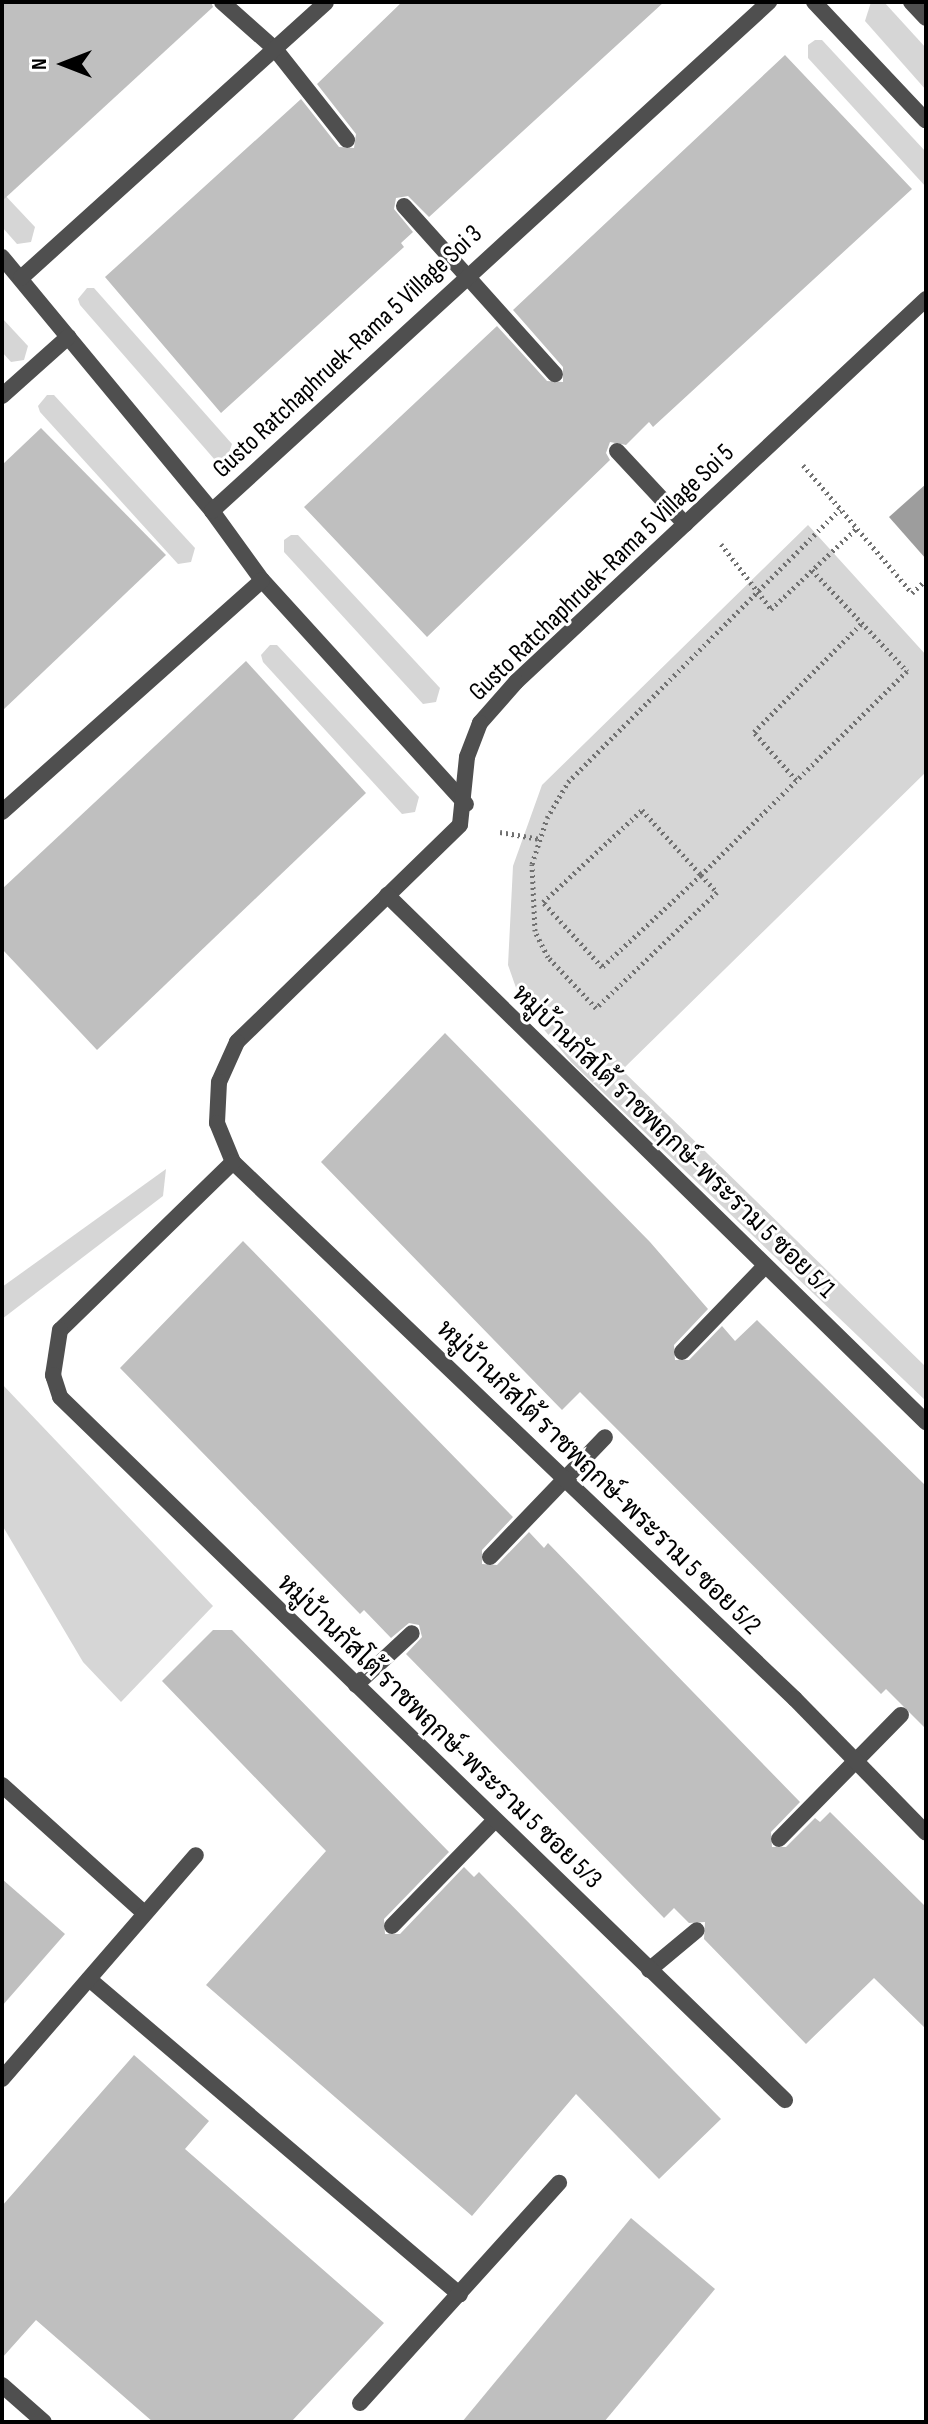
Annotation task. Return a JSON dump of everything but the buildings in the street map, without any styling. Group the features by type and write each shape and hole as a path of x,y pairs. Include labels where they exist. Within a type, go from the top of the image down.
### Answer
{"street":[{"path":"222,2 275,49 347,140"},
{"path":"21,278 326,2"},
{"name":"Gusto Ratchaphruek-Rama 5 Village Soi 3","path":"466,804 262,580 212,511 466,274 769,2"},
{"path":"814,2 926,121"},
{"path":"911,2 926,18"},
{"path":"404,206 555,374"},
{"path":"2,257 212,511"},
{"name":"Gusto Ratchaphruek-Rama 5 Village Soi 5","path":"233,1162 217,1123 219,1082 237,1042 387,895 447,843 466,804 467,757 480,723 516,682 926,299"},
{"path":"2,396 68,337"},
{"path":"617,451 691,518"},
{"path":"2,812 262,580"},
{"name":"หมู่บ้านกัสโต้ ราชพฤกษ์-พระราม 5 ซอย 5/1","path":"387,895 926,1422"},
{"name":"หมู่บ้านกัสโต้ ราชพฤกษ์-พระราม 5 ซอย 5/3","path":"233,1162 60,1330 53,1375 60,1397 785,2100"},
{"name":"หมู่บ้านกัสโต้ ราชพฤกษ์-พระราม 5 ซอย 5/2","path":"233,1162 795,1699 853,1762 926,1833"},
{"path":"682,1352 765,1266"},
{"path":"490,1557 605,1437"},
{"path":"356,1685 412,1633"},
{"path":"779,1839 901,1715"},
{"path":"2,1785 143,1912"},
{"path":"392,1926 495,1820"},
{"path":"2,2079 143,1912 196,1855"},
{"path":"649,1970 697,1930"},
{"path":"89,1979 460,2295"},
{"path":"360,2403 559,2183"},
{"path":"2,2385 44,2422"}],"path":[{"path":"781,437 912,593 926,580"},
{"path":"812,570 907,671 701,875 602,967 543,902 642,810 701,875 717,892 596,1008 548,957 535,931 532,864 547,818 568,782 840,509"},
{"path":"691,518 771,609 856,529"},
{"path":"796,780 754,732 862,623"}],"shaded area":[{"path":"871,2 884,2 926,48 926,90 865,21"},
{"path":"822,40 926,152 926,187 808,58 808,45"},
{"path":"2,192 35,227 31,242 17,244 2,227"},
{"path":"87,288 94,288 232,444 227,458 215,460 80,305 78,299"},
{"path":"2,318 28,346 24,360 11,362 2,352"},
{"path":"47,395 54,395 195,548 191,562 178,564 40,412 38,406"},
{"path":"926,484 926,559 889,517"},
{"path":"808,525 926,655 926,772 622,1070 926,1367 926,1401 571,1062 521,1002 508,965 513,866 542,785"},
{"path":"298,535 440,688 436,702 423,704 284,552 284,540"},
{"path":"270,645 277,645 419,797 415,812 402,814 263,662 261,655"},
{"path":"166,1169 163,1196 2,1319 2,1287"},
{"path":"2,1384 213,1606 121,1702 83,1662 2,1525"}]}
